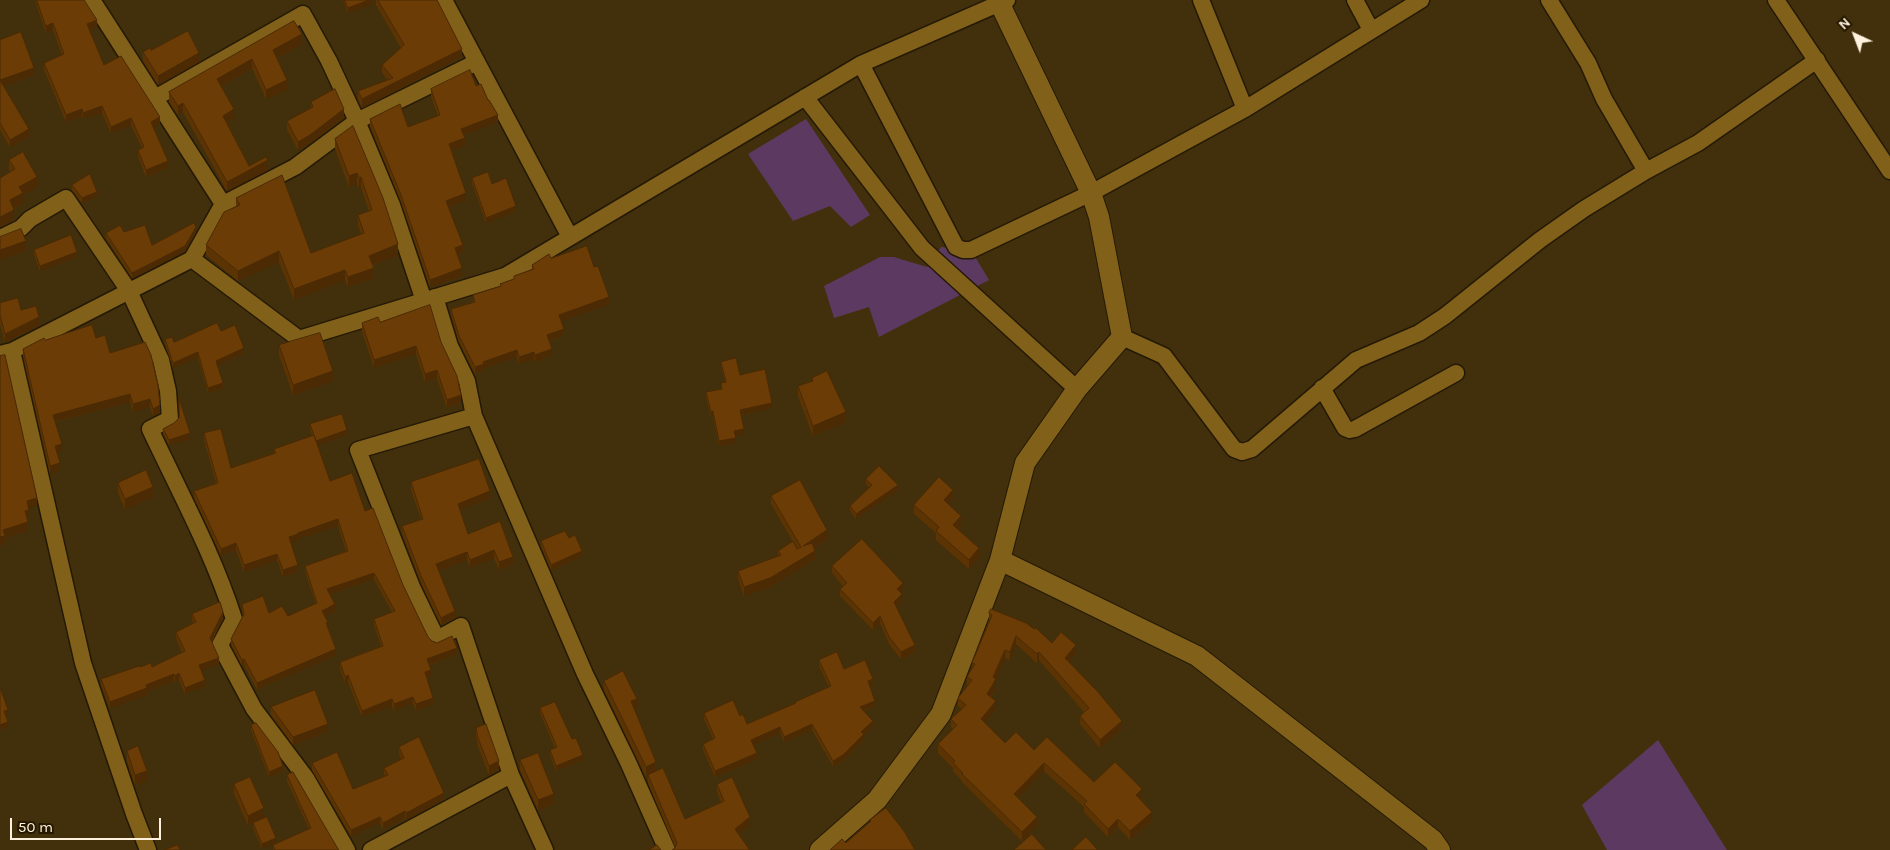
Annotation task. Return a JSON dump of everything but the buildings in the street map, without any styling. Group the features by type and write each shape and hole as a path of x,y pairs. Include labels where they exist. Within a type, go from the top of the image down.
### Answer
{"street":[{"path":"92,0 223,204"},
{"path":"444,0 570,237"},
{"path":"1201,0 1245,109"},
{"path":"1355,0 1371,30"},
{"path":"860,64 956,247 963,250 971,250 1091,193 1245,109 1421,0"},
{"path":"1549,0 1588,63 1604,100 1646,171"},
{"path":"1776,0 1890,171"},
{"path":"192,259 299,339 504,276 860,64 1002,2 1091,193 1100,217 1122,337"},
{"path":"155,98 303,14 329,61 358,121 430,299 466,381 474,416 585,674 628,762 667,850"},
{"path":"1122,337 1164,356 1234,449 1242,452 1252,449 1356,360 1419,333 1540,240 1584,209 1646,171 1698,143 1817,60"},
{"path":"148,850 83,663 6,353 192,259 223,204 295,167 358,121 477,62"},
{"path":"805,97 922,248 1077,389"},
{"path":"0,238 21,228 30,219 66,198 128,291 161,360 168,391 170,419 150,429 209,554 228,599 234,619 220,645 254,709 306,778 347,850"},
{"path":"820,850 877,800 941,714 1000,560 1025,463 1077,389 1122,337"},
{"path":"1322,388 1345,428 1355,430 1456,374"},
{"path":"474,416 358,450 412,587 437,639 461,626 511,775 545,850"},
{"path":"1000,560 1197,656 1433,840 1440,850"},
{"path":"372,850 511,775"}],"shaded area":[{"path":"806,119 870,215 851,227 830,206 793,221 748,154"},
{"path":"941,247 971,250 989,280 879,337 869,307 834,318 824,286 880,257 894,257 927,267"},
{"path":"1658,740 1727,850 1607,850 1582,805"}]}
